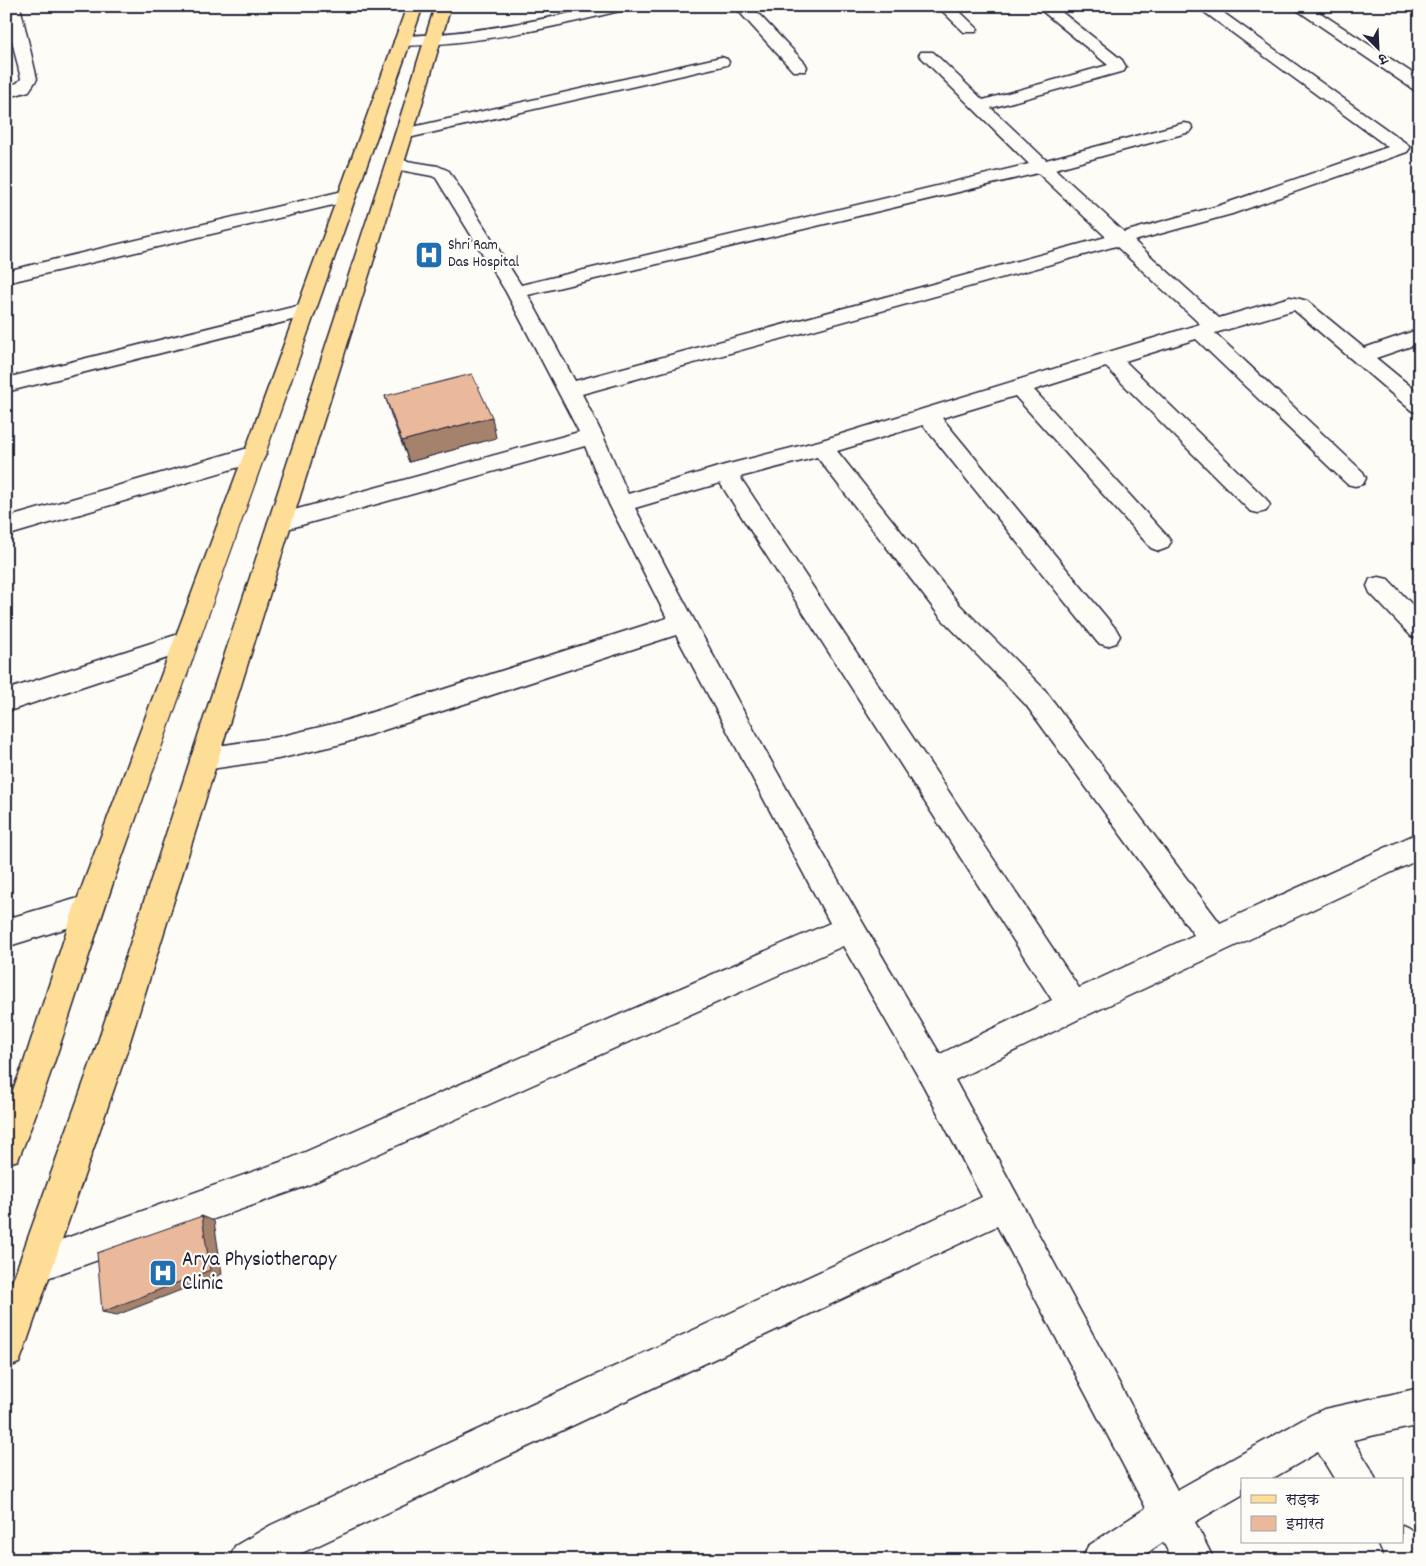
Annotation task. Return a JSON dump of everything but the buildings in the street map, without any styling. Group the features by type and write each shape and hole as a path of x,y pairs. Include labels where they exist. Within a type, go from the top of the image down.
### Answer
{"main road":[{"path":"6,1148 39,1065 90,908 415,6"},
{"path":"6,1350 110,1054 404,134 442,6"}],"street":[{"path":"402,42 431,41 516,30 621,6"},
{"path":"742,6 799,67"},
{"path":"945,6 970,29"},
{"path":"980,106 1118,67 1116,63 1044,6"},
{"path":"569,390 1225,210 1407,152 1204,6"},
{"path":"1299,6 1420,86"},
{"path":"6,93 23,87 29,79 11,17"},
{"path":"928,55 1042,167 1121,239 1355,478"},
{"path":"404,134 721,62"},
{"path":"516,292 1087,156 1184,128"},
{"path":"394,164 438,171 443,175 516,292 569,390 592,436 621,504 682,624 849,929 934,1074 1194,1560"},
{"path":"6,277 347,196"},
{"path":"621,504 725,473 822,448 1109,358 1295,303 1420,406"},
{"path":"6,384 305,310"},
{"path":"1361,356 1420,336"},
{"path":"1109,358 1258,505"},
{"path":"1019,386 1159,542"},
{"path":"927,415 1107,636"},
{"path":"280,522 592,436"},
{"path":"822,448 950,610 1035,697 1215,940"},
{"path":"6,527 255,454"},
{"path":"725,473 1073,1006"},
{"path":"1379,586 1420,629"},
{"path":"204,759 278,748 341,733 682,624"},
{"path":"6,701 186,642"},
{"path":"934,1074 1073,1006 1420,845"},
{"path":"6,933 90,908"},
{"path":"36,1265 292,1175 849,929"},
{"path":"249,1560 303,1531 1004,1204"},
{"path":"1102,1560 1170,1515 1324,1428 1420,1406"},
{"path":"1324,1428 1356,1478"},
{"path":"1398,1544 1409,1560"}],"place":[{"name":"Shri Ram Das Hospital","path":"429,255"},
{"name":"Arya Physiotherapy Clinic","path":"163,1273"}]}
